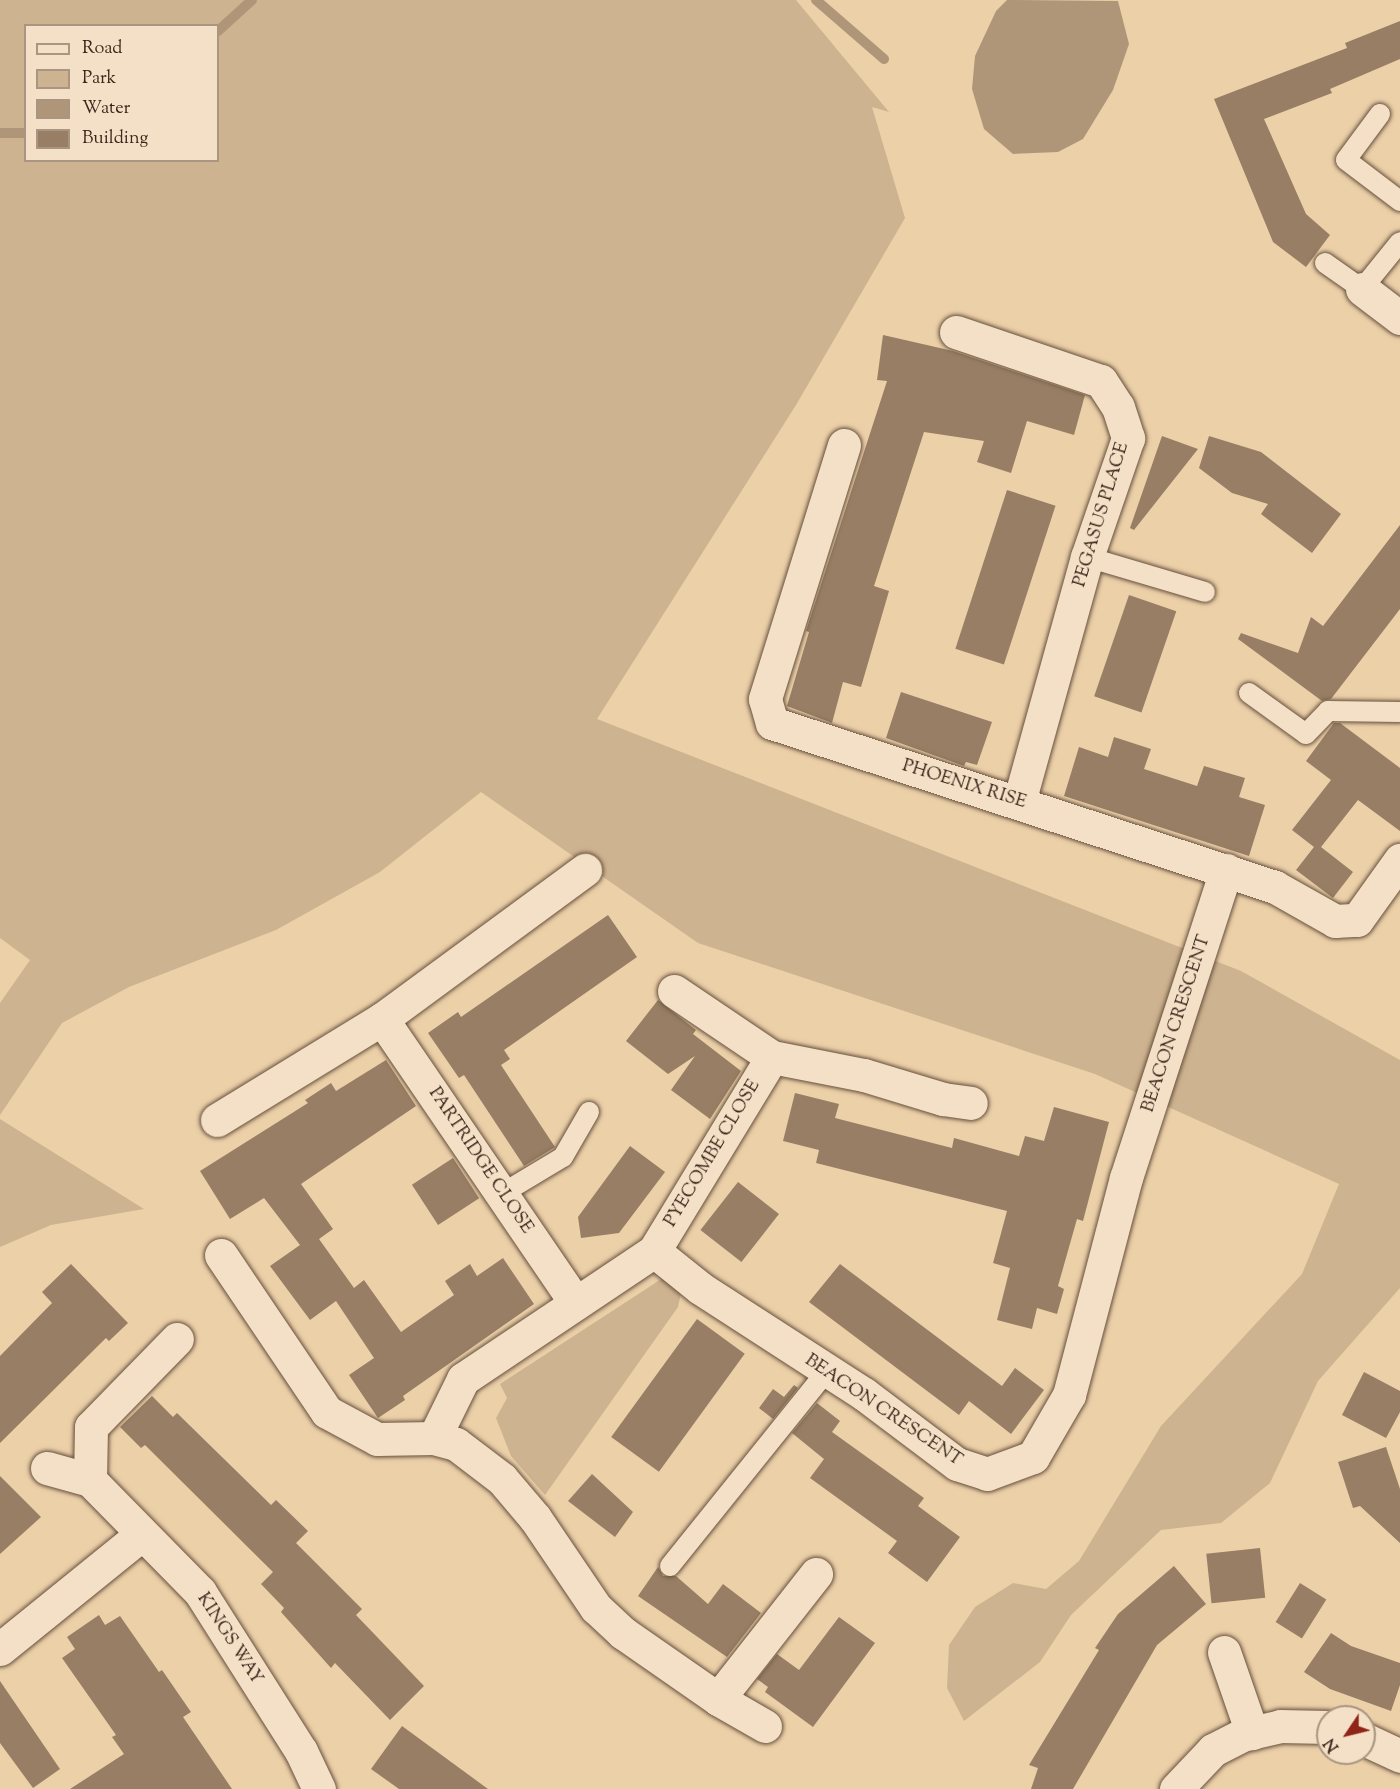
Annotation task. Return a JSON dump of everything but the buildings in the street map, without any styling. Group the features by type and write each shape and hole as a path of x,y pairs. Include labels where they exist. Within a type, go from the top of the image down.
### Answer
{"street":[{"path":"1362,290 1400,318"},
{"name":"PEGASUS PLACE","path":"956,332 1101,381 1118,407 1128,438 1087,558 1019,802"},
{"name":"PHOENIX RISE","path":"844,445 765,699 772,723 1275,887 1335,921 1357,920 1400,860"},
{"path":"217,1120 382,1020 585,870"},
{"name":"BEACON CRESCENT","path":"654,1251 700,1288 826,1372 864,1394 957,1464 987,1474 1034,1457 1069,1395 1126,1178 1226,870"},
{"path":"674,991 772,1057 864,1075 943,1099 970,1103"},
{"name":"PARTRIDGE CLOSE","path":"382,1020 503,1193 576,1303"},
{"name":"PYECOMBE CLOSE","path":"654,1251 772,1057"},
{"path":"434,1438 463,1379 654,1251"},
{"path":"221,1255 327,1412 377,1439 434,1438 456,1444 502,1479 535,1518 596,1608 623,1634 718,1699 765,1726"},
{"path":"47,1468 90,1480 91,1427 177,1339"},
{"name":"KINGS WAY","path":"90,1480 141,1535 200,1592 301,1751 319,1789"},
{"path":"0,1649 141,1535"},
{"path":"718,1699 816,1574"},
{"path":"1224,1652 1252,1733"},
{"path":"1176,1789 1213,1750 1252,1733 1280,1726 1316,1727"},
{"path":"1376,1745 1400,1756"}],"lane":[{"path":"1380,114 1346,160 1400,201"},
{"path":"1326,263 1362,290 1400,242"},
{"path":"1087,558 1205,591"},
{"path":"1249,693 1306,734 1328,711 1400,712"},
{"path":"503,1193 563,1157 589,1112"},
{"path":"670,1566 826,1372"}],"green space":[{"path":"0,0 796,0 889,112 872,107 905,218 796,405 597,719 1241,971 1400,1060 1400,1288 1318,1381 1270,1483 1221,1523 1161,1530 1071,1615 1040,1662 964,1721 947,1688 949,1645 975,1607 1013,1583 1046,1589 1079,1561 1161,1426 1302,1274 1339,1184 1095,1074 698,943 481,792 380,872 276,930 129,987 62,1023 0,1115 0,1003 30,960 0,938"},
{"path":"0,1119 144,1209 51,1225 0,1247"},
{"path":"666,1276 682,1288 678,1307 545,1495 511,1456 496,1418 507,1398 500,1384"}],"water":[{"path":"1007,0 1118,1 1129,44 1113,90 1083,139 1058,152 1013,154 984,129 972,89 975,56 996,11"}],"waterway":[{"path":"219,30 252,0"},
{"path":"816,0 884,59"},
{"path":"0,133 24,133"}]}
